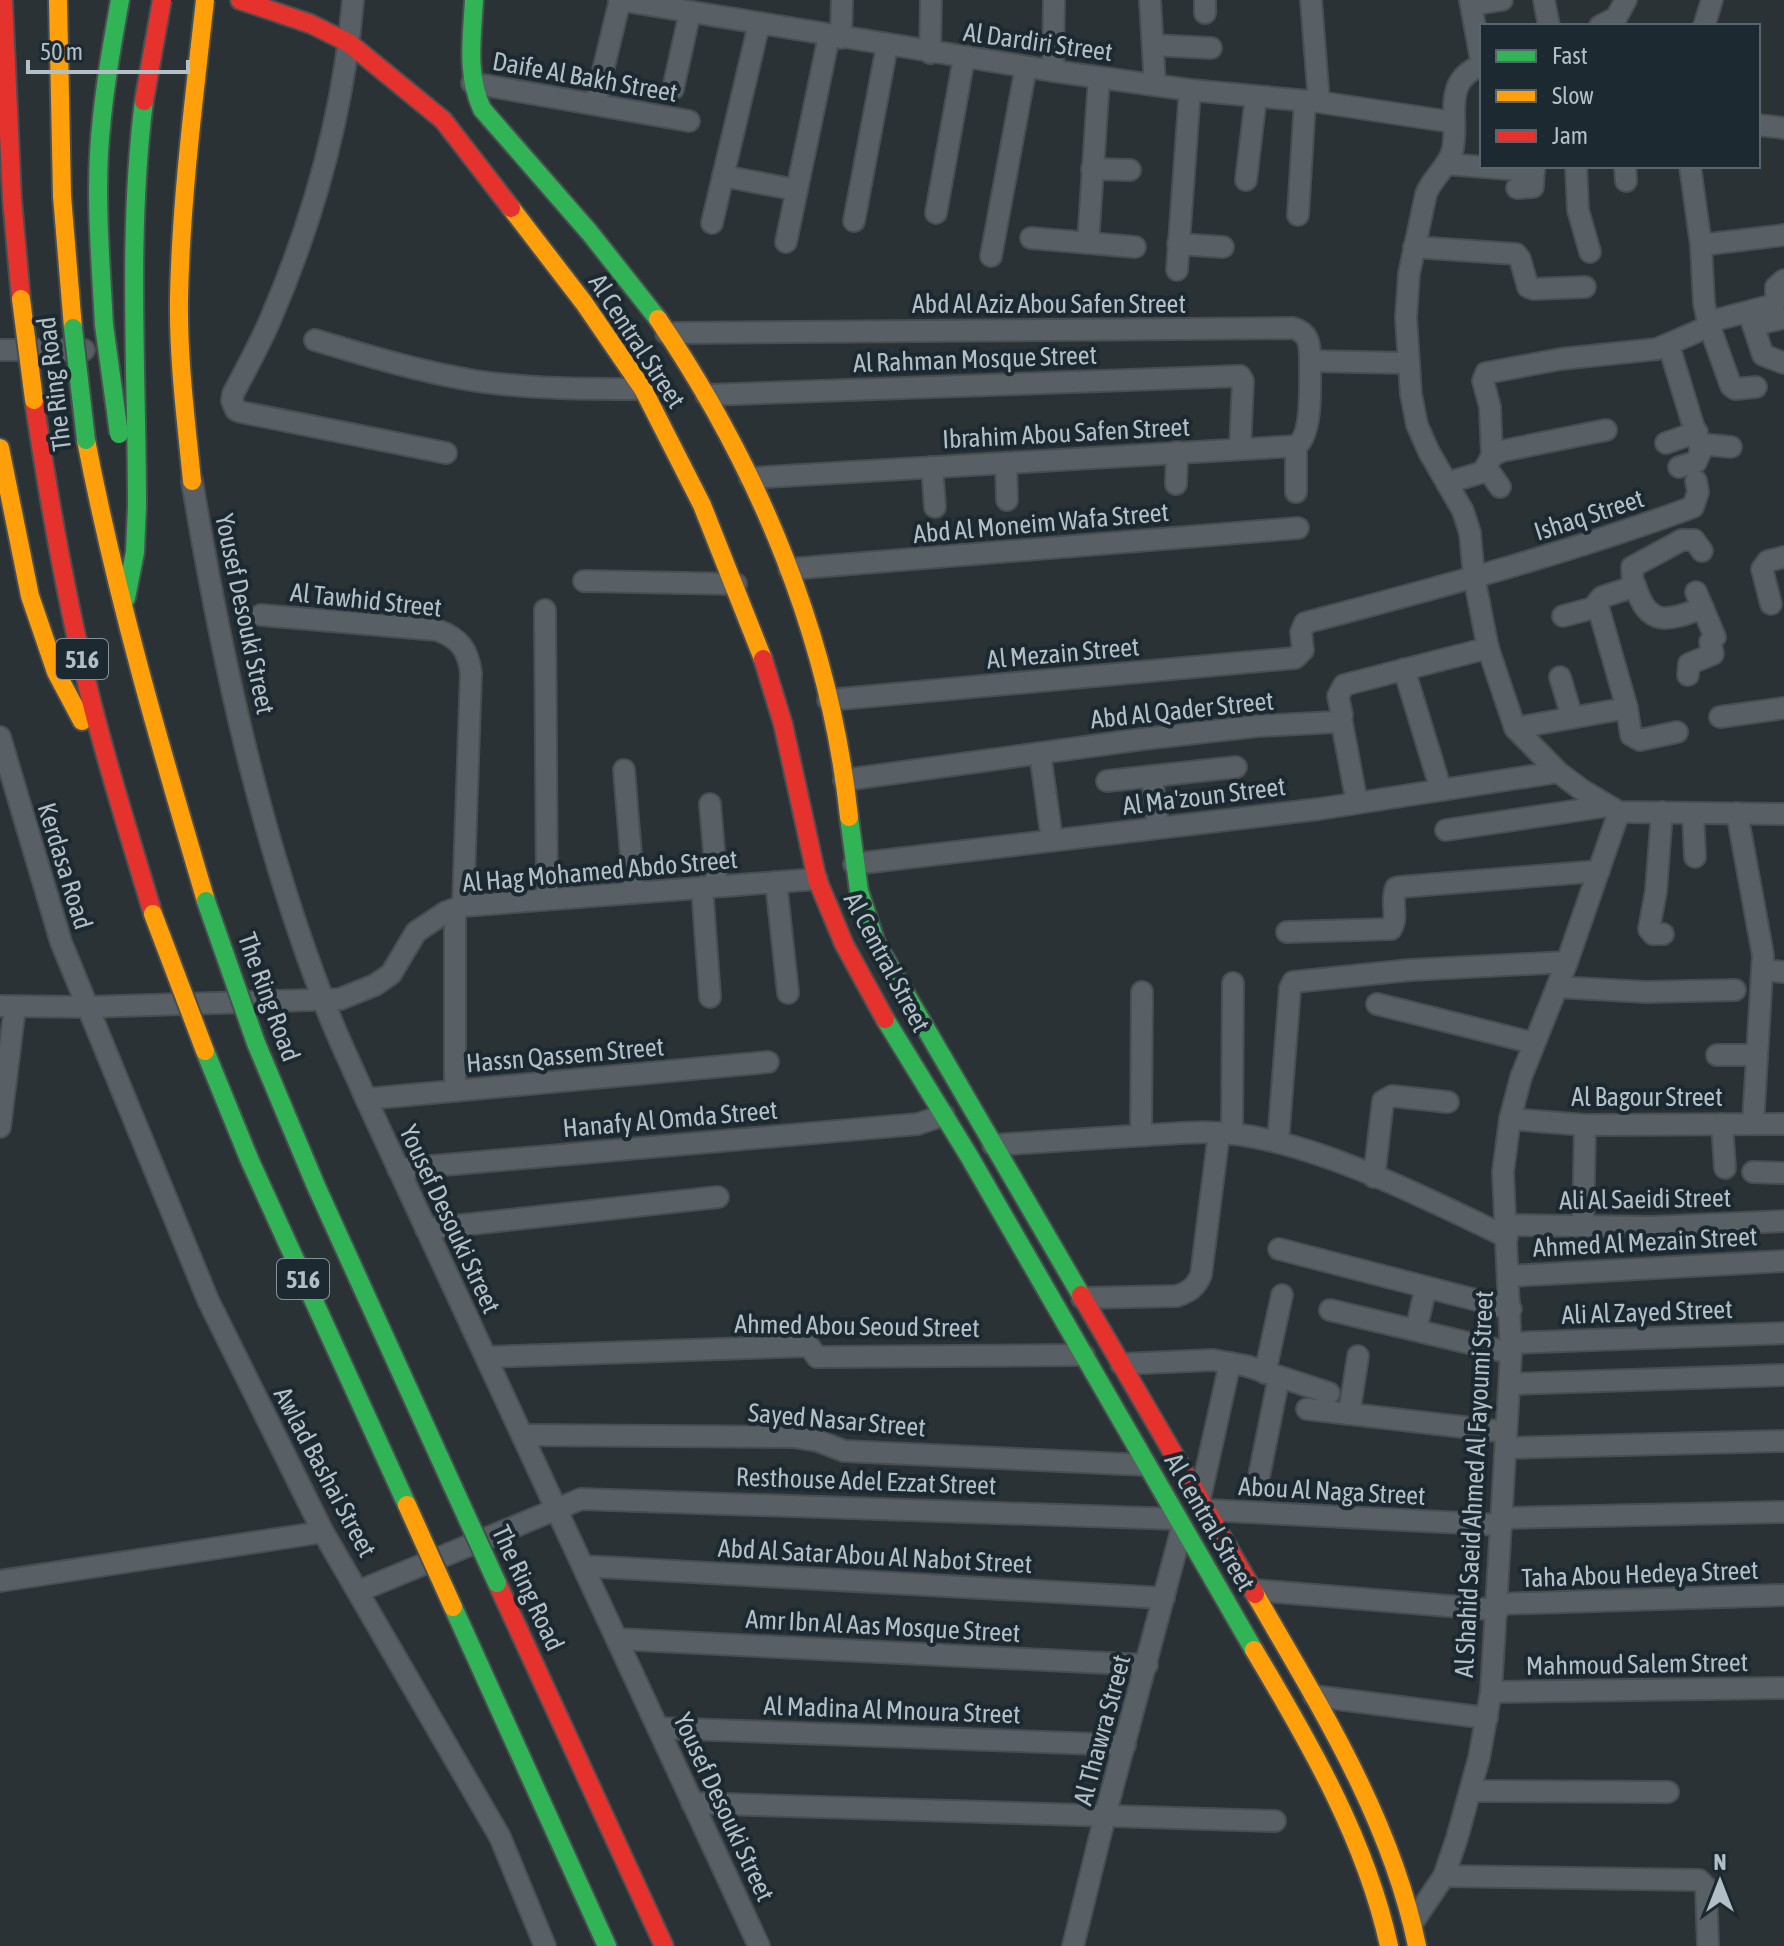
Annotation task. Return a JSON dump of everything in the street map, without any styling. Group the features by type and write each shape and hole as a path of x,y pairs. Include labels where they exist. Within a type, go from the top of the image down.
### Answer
{"main road":[{"name":"The Ring Road","path":"3,0 11,185 34,400 59,551 88,687 153,914 250,1161 607,1946"},
{"name":"The Ring Road","path":"58,0 62,196 86,440 102,523 158,739 206,901 256,1043 316,1186 664,1946"},
{"path":"120,0 104,96 98,210 104,325 121,448 137,506"},
{"path":"125,604 137,539 133,322 136,208 143,107 162,0"},
{"path":"192,481 181,370 179,299 190,142 205,0"},
{"name":"Al Central Street","path":"240,0 311,24 461,103 482,109 625,276 706,395 750,478 789,569 811,634 844,780 860,894 876,943 1314,1696 1366,1799 1402,1888 1417,1946"},
{"path":"461,103 474,0"},
{"name":"Al Central Street","path":"461,103 584,303 643,389 702,505 760,649 783,724 817,879 864,984 944,1115 1292,1714 1342,1810 1383,1918 1389,1946"},
{"path":"0,448 30,596 56,672 111,776"},
{"path":"826,904 860,894"}],"street":[{"path":"0,350 155,351 185,348 191,334 193,218 215,0"},
{"path":"353,0 349,43 331,137 305,230 271,319 232,401 236,410 241,412 446,453"},
{"path":"595,104 620,0"},
{"name":"Al Dardiri Street","path":"620,0 646,2 690,12 725,9 759,24 1099,78 1312,101 1452,122"},
{"path":"786,242 842,0"},
{"path":"930,53 931,0"},
{"path":"1053,71 1054,0"},
{"path":"1150,0 1155,85"},
{"path":"1298,215 1312,101 1311,0"},
{"path":"1480,54 1471,2 1502,0"},
{"path":"1544,0 1549,24"},
{"path":"1608,24 1616,18 1626,0"},
{"path":"1705,24 1712,0"},
{"path":"673,89 690,12"},
{"path":"712,223 759,24"},
{"path":"1153,45 1211,48"},
{"path":"854,221 887,46"},
{"path":"936,213 964,58"},
{"path":"1480,66 1466,73 1457,88 1451,154 1430,184 1414,247 1406,318 1407,363 1417,425 1463,511 1470,533 1474,577 1488,648 1515,728 1558,772 1613,809"},
{"path":"991,256 1026,67"},
{"path":"1088,243 1099,78"},
{"path":"1177,270 1190,90"},
{"path":"1246,180 1256,97"},
{"name":"Daife Al Bakh Street","path":"461,103 595,104 689,121"},
{"path":"1760,125 1784,128"},
{"path":"1446,164 1480,166"},
{"path":"1517,188 1533,187 1534,168"},
{"path":"1576,168 1578,210 1590,252"},
{"path":"1690,168 1701,245 1702,286 1709,324 1731,386 1735,389 1756,387"},
{"path":"1092,169 1130,170"},
{"path":"723,176 797,190"},
{"path":"1701,245 1784,235"},
{"path":"1031,238 1135,247"},
{"path":"1178,244 1223,247"},
{"path":"1414,247 1516,254 1528,287 1585,287"},
{"path":"1751,319 1776,303 1776,287 1784,280"},
{"path":"1500,487 1489,462 1490,407 1483,381 1486,373 1525,364 1669,346 1709,324 1784,318"},
{"path":"1751,319 1763,355 1784,363"},
{"name":"Abd Al Aziz Abou Safen Street","path":"666,333 1293,328 1306,336 1310,343 1310,361"},
{"path":"315,340 395,364 476,381 559,389 643,389"},
{"path":"1669,346 1699,438 1700,457 1696,462 1679,467"},
{"path":"1296,492 1296,446 1306,432 1310,361 1407,363"},
{"name":"Al Rahman Mosque Street","path":"706,395 1240,376 1243,381 1240,449"},
{"path":"1447,483 1483,472 1502,451 1606,430"},
{"path":"1666,443 1699,438 1731,447"},
{"name":"Ibrahim Abou Safen Street","path":"750,478 1296,446"},
{"path":"1176,484 1177,452"},
{"path":"1006,463 1007,500"},
{"path":"932,467 935,507"},
{"name":"Yousef Desouki Street","path":"192,481 238,714 263,810 323,999 398,1169 759,1946"},
{"name":"Ishaq Street","path":"1474,577 1584,546 1693,507 1698,492 1696,481"},
{"name":"Abd Al Moneim Wafa Street","path":"789,569 1298,528"},
{"path":"1688,675 1689,664 1713,652 1710,642 1715,637 1699,600 1675,618 1656,617 1640,603 1631,572 1632,567 1682,540 1694,540 1702,551"},
{"path":"1771,604 1762,569 1768,561 1784,557"},
{"name":"Al Mezain Street","path":"828,700 1295,658 1301,655 1301,632 1305,623 1474,577"},
{"path":"584,581 736,584"},
{"path":"1635,585 1602,597 1597,607 1627,708 1631,735 1636,739 1677,732"},
{"path":"1563,616 1597,607"},
{"path":"545,610 547,899"},
{"name":"Al Tawhid Street","path":"261,615 437,630 451,635 463,645 471,673 459,907"},
{"path":"1357,803 1338,696 1344,685 1488,648"},
{"path":"1404,669 1441,790"},
{"path":"1560,677 1572,717"},
{"path":"1515,728 1627,708"},
{"path":"1720,717 1784,708"},
{"name":"Abd Al Qader Street","path":"844,780 1230,729 1331,722 1341,718"},
{"name":"Kerdasa Road","path":"0,737 39,877 87,1007"},
{"path":"1040,753 1052,840"},
{"path":"1107,781 1236,767"},
{"path":"624,770 634,892"},
{"name":"Al Ma'zoun Street","path":"854,864 1357,803 1558,772"},
{"path":"1152,777 1158,827"},
{"path":"710,804 710,997"},
{"path":"1446,830 1613,809 1784,814"},
{"name":"Al Shahid Saeid Ahmed Al Fayoumi Street","path":"1413,1922 1444,1876 1471,1791 1491,1692 1510,1384 1510,1276 1503,1172 1510,1119 1534,1043 1599,871 1613,809"},
{"path":"1662,812 1659,861 1649,929 1653,934 1663,934"},
{"path":"1693,813 1695,857"},
{"path":"1737,813 1762,946 1753,1124"},
{"path":"1287,932 1391,929 1395,922 1393,896 1396,888 1400,887 1599,871"},
{"name":"Al Hag Mohamed Abdo Street","path":"8,1006 87,1007 340,999 375,985 391,974 416,932 430,921 459,907 817,879"},
{"path":"776,882 788,993"},
{"path":"455,1091 459,907"},
{"path":"1278,1142 1290,988 1293,982 1410,970 1567,962"},
{"path":"1763,970 1784,972"},
{"path":"1082,1298 1177,1296 1196,1286 1201,1275 1225,1133 1233,983"},
{"path":"1557,987 1646,992 1735,990"},
{"path":"1141,1135 1142,992"},
{"path":"1377,1004 1534,1043"},
{"path":"0,1127 8,1006"},
{"name":"Awlad Bashai Street","path":"87,1007 208,1300 323,1532 500,1837 545,1946"},
{"path":"1717,1055 1757,1055"},
{"name":"Hassn Qassem Street","path":"366,1099 768,1062"},
{"path":"1374,1177 1383,1101 1392,1096 1448,1102"},
{"name":"Hanafy Al Omda Street","path":"398,1169 918,1124 944,1115"},
{"name":"Al Bagour Street","path":"1510,1119 1585,1125 1784,1124"},
{"path":"1722,1124 1725,1168"},
{"path":"1583,1227 1585,1125"},
{"path":"993,1145 1225,1133 1278,1142 1506,1231"},
{"path":"1753,1172 1784,1173"},
{"path":"426,1229 718,1197"},
{"name":"Ali Al Saeidi Street","path":"1506,1231 1784,1221"},
{"path":"1279,1249 1511,1309"},
{"name":"Ahmed Al Mezain Street","path":"1510,1276 1784,1261"},
{"path":"1416,1330 1426,1287"},
{"path":"1259,1476 1282,1295"},
{"name":"Ali Al Zayed Street","path":"1330,1310 1511,1348 1784,1333"},
{"name":"Ahmed Abou Seoud Street","path":"486,1357 809,1346 817,1357 1084,1355"},
{"path":"1349,1414 1358,1356"},
{"path":"1121,1364 1213,1360 1329,1393"},
{"path":"1204,1504 1230,1363"},
{"path":"1510,1384 1784,1375"},
{"path":"1307,1409 1506,1440 1784,1441"},
{"name":"Sayed Nasar Street","path":"522,1435 794,1437 818,1441 844,1451 1146,1465"},
{"name":"Resthouse Adel Ezzat Street","path":"359,1591 568,1503 594,1498 1180,1524"},
{"name":"Abou Al Naga Street","path":"1204,1504 1502,1522 1784,1512"},
{"name":"Al Thawra Street","path":"1073,1946 1164,1598 1180,1524"},
{"path":"0,1581 323,1532"},
{"name":"Abd Al Satar Abou Al Nabot Street","path":"583,1566 1164,1598"},
{"name":"Taha Abou Hedeya Street","path":"1253,1590 1498,1607 1784,1595"},
{"name":"Amr Ibn Al Aas Mosque Street","path":"617,1639 1147,1665"},
{"name":"Mahmoud Salem Street","path":"1491,1692 1784,1688"},
{"path":"1314,1696 1487,1718"},
{"name":"Al Madina Al Mnoura Street","path":"658,1728 1125,1745"},
{"path":"1471,1791 1668,1792"},
{"path":"692,1803 1275,1821"},
{"path":"1444,1876 1694,1880 1706,1887 1708,1946"}],"traffic: fast":[{"path":"104,325 98,217 99,153 120,0"},
{"path":"474,0 472,69 482,109 590,233 658,319"},
{"path":"137,506 134,253 144,101"},
{"path":"104,325 119,434"},
{"path":"73,328 86,440"},
{"path":"126,598 135,552 137,506"},
{"path":"849,817 859,891 876,943 1081,1295"},
{"path":"206,901 256,1043"},
{"path":"885,1019 969,1156 1254,1650"},
{"path":"256,1043 316,1186 453,1487"},
{"path":"205,1051 250,1161 407,1505"},
{"path":"453,1487 497,1583"},
{"path":"453,1607 607,1946"}],"traffic: slow":[{"path":"58,0 62,196 73,328"},
{"path":"192,481 181,367 179,298 185,186 205,0"},
{"path":"511,208 584,303 643,389 702,505 763,659"},
{"path":"21,299 34,400"},
{"path":"658,319 728,434 784,557 807,620 825,685 849,817"},
{"path":"86,440 125,614 206,901"},
{"path":"0,448 30,596 56,672 82,721"},
{"path":"153,914 205,1051"},
{"path":"407,1505 453,1607"},
{"path":"1255,1594 1328,1721 1371,1808 1390,1853 1417,1946"},
{"path":"1254,1650 1315,1756 1351,1830 1379,1907 1389,1946"}],"traffic: jam":[{"path":"3,0 12,199 21,299"},
{"path":"144,101 162,0"},
{"path":"240,0 311,24 349,43 443,120 511,208"},
{"path":"34,400 59,553 83,666 106,757 153,914"},
{"path":"763,659 783,724 817,879 844,944 885,1019"},
{"path":"1081,1295 1255,1594"},
{"path":"497,1583 664,1946"}]}
